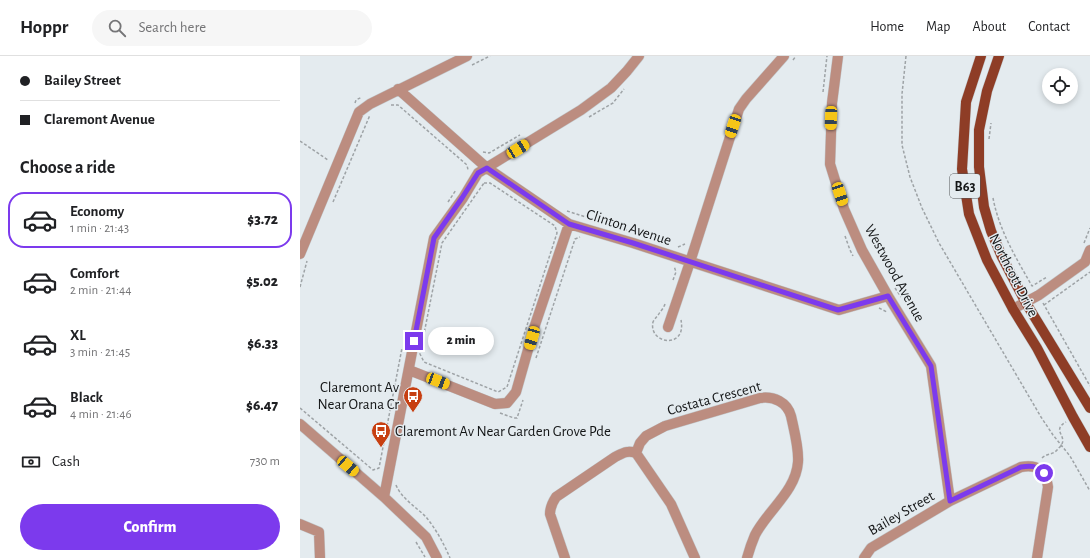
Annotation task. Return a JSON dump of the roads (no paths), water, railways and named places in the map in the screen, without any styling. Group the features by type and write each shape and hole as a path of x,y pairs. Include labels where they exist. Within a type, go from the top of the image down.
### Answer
{"main road":[{"name":"Northcott Drive","path":"981,56 966,102 962,170 969,214 987,260 1013,309 1037,348 1090,447"},
{"name":"Northcott Drive","path":"999,56 987,91 979,130 979,167 984,207 991,231 1002,257 1026,303 1090,408"}],"street":[{"path":"304,258 359,112 370,104 398,89 466,56"},
{"path":"384,497 434,238 478,173 581,110 611,88 639,56"},
{"name":"Westwood Avenue","path":"838,56 832,103 830,164 844,208 859,243 892,292 931,366 950,501"},
{"path":"668,327 740,109 746,99 788,58"},
{"name":"Clinton Avenue","path":"398,89 487,168 569,224 838,310 892,292"},
{"path":"409,370 495,404 506,403 516,392 569,224"},
{"path":"1013,309 1039,296 1085,262 1086,248"},
{"name":"Costata Crescent","path":"636,453 640,443 646,436 665,426 760,398 774,398 783,403 790,413 797,450 798,462 795,475 789,488 755,535 747,558"},
{"path":"300,424 384,497 426,537 437,558"},
{"path":"565,558 550,514 550,507 556,497 624,452 630,451 636,453 671,504 695,558"},
{"name":"Bailey Street","path":"864,558 871,548 950,501 1021,467 1029,465 1037,467 1044,473 1048,483 1048,492 1037,558"},
{"path":"300,524 319,532 320,558"}],"place":[{"name":"Claremont Av Near Orana Cr","path":"413,413"},
{"name":"Claremont Av Near Garden Grove Pde","path":"381,448"}]}
